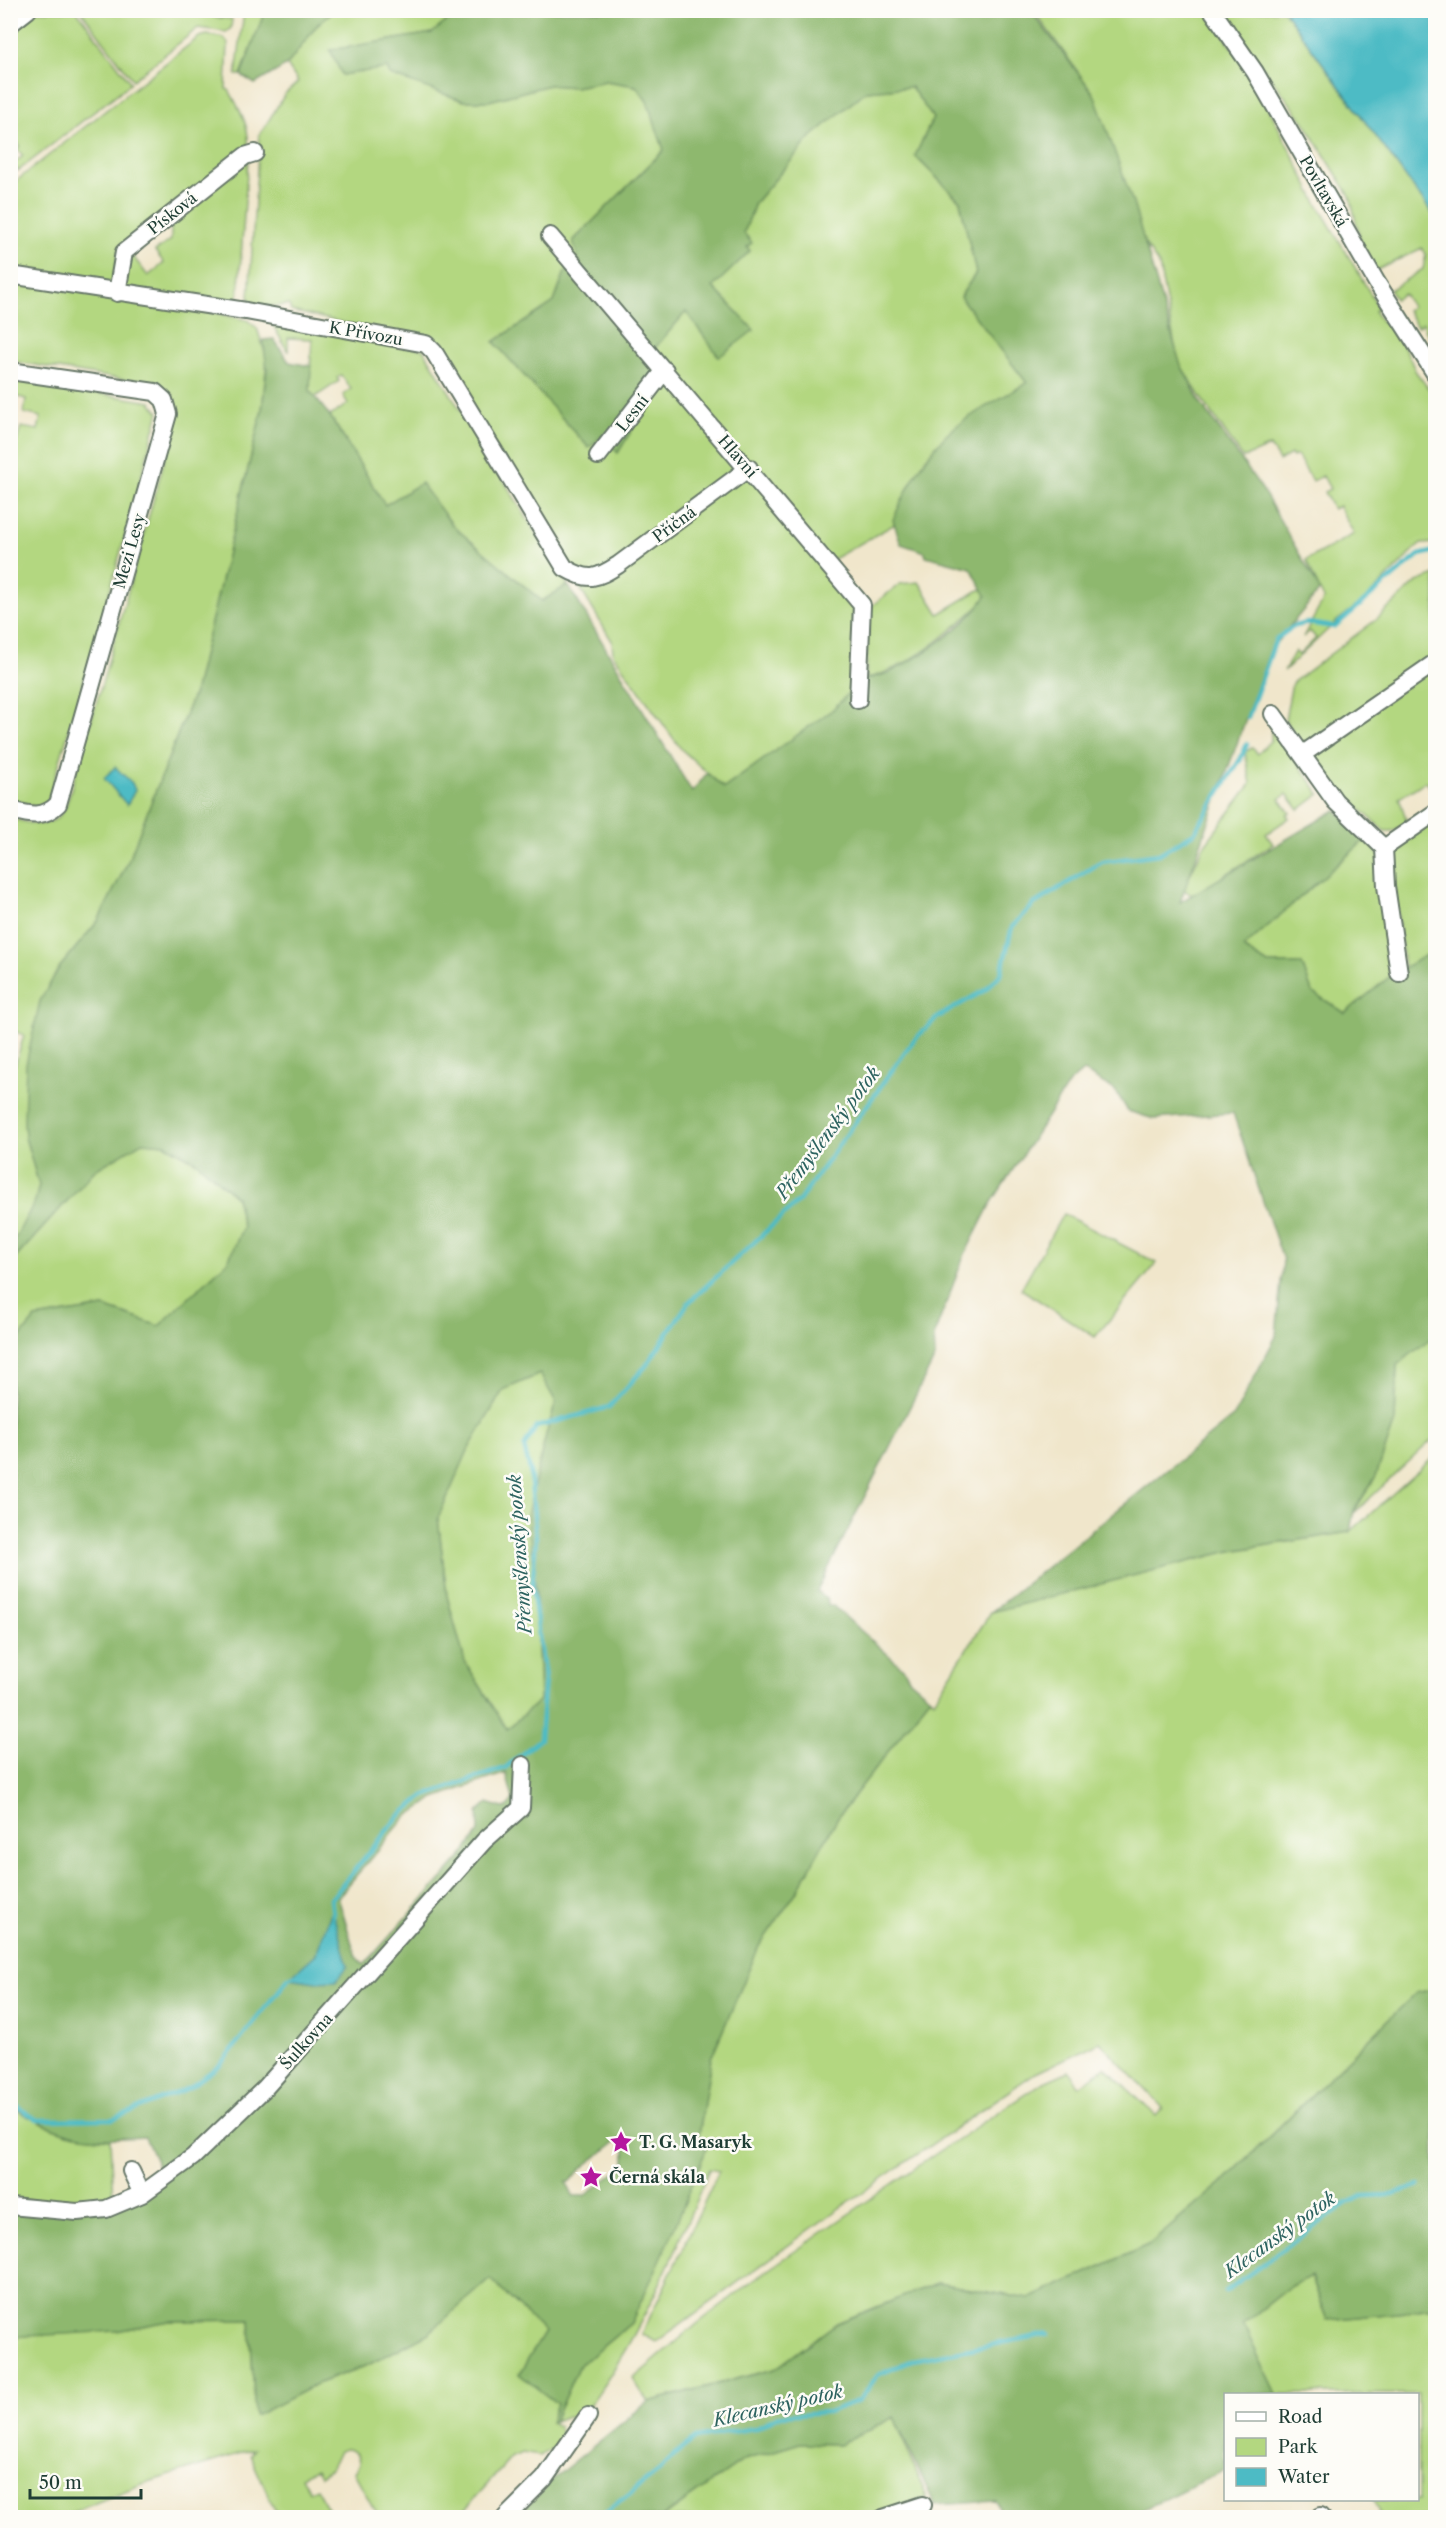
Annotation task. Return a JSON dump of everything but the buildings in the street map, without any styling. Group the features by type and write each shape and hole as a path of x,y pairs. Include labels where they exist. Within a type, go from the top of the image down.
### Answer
{"street":[{"path":"10,24 28,10"},
{"name":"Povltavská","path":"1212,10 1255,72 1377,283 1435,374"},
{"name":"Písková","path":"117,293 124,252 245,156 255,153"},
{"name":"Hlavní","path":"550,236 748,468 862,606 858,700"},
{"name":"K Přívozu","path":"10,275 246,311 426,344 434,352 565,568 580,577 597,578"},
{"name":"Lesní","path":"598,456 665,370"},
{"name":"Mezi Lesy","path":"10,371 155,392 164,400 168,414 58,804 49,813 34,816 10,810"},
{"name":"Příčná","path":"597,578 618,565 748,468"},
{"path":"1303,754 1436,662"},
{"path":"1273,714 1335,801 1384,848 1386,886 1399,973"},
{"path":"1384,848 1436,812"},
{"name":"Šulkovna","path":"10,2206 77,2212 106,2209 142,2194 192,2157 265,2088 484,1841 520,1808 523,1766"},
{"path":"131,2171 142,2194"},
{"path":"505,2517 544,2479 588,2416"},
{"path":"883,2517 923,2505"}],"green space":[{"path":"33,11 77,11 131,83 18,171 12,164 23,156 17,149 20,146 13,137 11,139 11,28"},
{"path":"81,11 213,11 213,17 232,19 231,28 226,32 198,28 133,80"},
{"path":"244,11 265,11 241,75 236,75"},
{"path":"265,11 333,11 318,24 287,65 255,84 241,75"},
{"path":"333,11 459,11 433,33 331,50 342,75 387,68 390,75 464,101 489,101 549,85 575,87 606,81 636,86 647,101 664,150 573,241 579,262 565,272 554,302 494,342 588,447 602,435 618,452 662,379 654,349 686,311 753,331 713,287 750,251 744,233 755,203 811,137 866,91 911,87 933,118 915,156 960,201 976,273 960,297 1027,383 964,421 945,436 926,459 910,484 895,524 833,559 854,600 851,683 848,694 832,710 724,788 681,749 613,654 612,641 431,342 291,311 289,305 255,307 249,299 259,136 285,94 298,82 287,65 318,24"},
{"path":"459,11 1031,11 1094,94 1133,203 1180,363 1200,402 1262,489 1320,590 1271,649 1180,902 1336,810 1366,839 1243,948 1268,964 1302,964 1312,992 1345,1013 1393,974 1435,950 1435,1335 1397,1365 1395,1421 1376,1476 1354,1510 1350,1532 1230,1551 991,1612 1234,1416 1276,1336 1283,1260 1233,1113 1154,1119 1128,1111 1115,1090 1083,1071 1069,1083 990,1205 964,1256 934,1335 935,1357 817,1591 827,1600 828,1605 833,1606 903,1668 910,1680 930,1697 838,1817 797,1891 759,1946 711,2058 699,2135 706,2150 670,2239 631,2323 578,2367 554,2421 550,2422 557,2404 519,2374 545,2332 490,2279 429,2333 368,2365 319,2383 255,2416 250,2320 169,2321 116,2331 11,2337 11,2199 74,2208 113,2201 161,2173 145,2137 106,2138 75,2135 44,2124 11,2106 11,1348 36,1318 104,1307 159,1326 228,1261 243,1227 236,1197 197,1162 165,1144 142,1142 95,1170 11,1263 11,1246 35,1201 39,1185 25,1137 24,1122 26,1064 40,1001 59,968 98,921 128,862 195,690 262,410 267,368 263,340 274,339 289,362 311,366 310,391 330,416 385,505 421,483 453,526 542,601 568,585 692,792 707,773 724,788 832,710 848,694 851,683 887,673 917,657 957,628 978,607 986,596 971,568 926,556 925,552 901,544 893,520 919,470 945,436 972,415 1027,383 960,297 976,273 960,201 915,156 933,118 911,87 866,91 811,137 755,203 744,233 752,243 747,247 750,251 713,287 754,330 719,357 686,312 654,349 662,380 618,453 602,436 589,448 494,342 554,302 565,272 579,262 573,241 664,150 647,101 636,86 606,81 575,87 549,85 489,101 464,101 390,75 387,68 342,75 330,50 432,33","holes":["540,1374 556,1402 527,1515 536,1592 540,1700 507,1729 465,1662 447,1596 438,1518 469,1448 503,1390","506,1773 513,1799 506,1809 488,1803 478,1812 479,1832 463,1855 364,1965 356,1957 338,1897 405,1818 435,1798","618,2140 625,2148 625,2165 584,2196 573,2196 566,2182 569,2182 581,2169"]},
{"path":"1034,11 1208,11 1257,85 1318,205 1379,308 1374,311 1382,322 1387,320 1406,350 1416,372 1435,397 1435,543 1421,544 1367,598 1338,620 1284,671 1295,651 1299,655 1316,638 1310,631 1303,637 1324,599 1306,560 1354,534 1339,506 1333,509 1324,492 1330,489 1323,476 1312,481 1297,455 1293,457 1291,454 1279,461 1270,446 1243,458 1178,361 1159,265 1129,220 1094,94"},
{"path":"1221,11 1284,11 1435,217 1435,347 1423,323 1417,327 1407,310 1412,307 1404,294 1395,299 1390,290 1423,269 1426,254 1422,248 1375,271 1363,251 1350,196 1306,125"},
{"path":"207,35 224,38 228,43 226,89 229,90 243,118 248,148 119,248 113,281 108,285 11,269 11,185 199,37"},
{"path":"248,160 238,299 232,304 124,288 128,250 148,276 164,263 155,251 171,240 171,216"},
{"path":"10,280 207,311 247,320 257,328 267,359 262,410 195,690 128,862 98,921 59,968 25,1137 39,1185 36,1201 13,1243 10,1241 11,1064 15,1065 24,1035 11,1030 11,818 34,824 49,823 61,814 66,806 177,415 171,396 156,385 11,361"},
{"path":"272,323 423,349 568,585 542,601 453,526 446,516 385,505 330,416 348,404 343,395 351,389 341,375 337,378 339,381 315,397 309,391 312,339 288,338 288,352"},
{"path":"10,379 151,402 159,412 104,612 48,801 36,807 11,799 10,440 17,441 21,427 38,430 41,417 24,413 26,399 11,395"},
{"path":"1435,575 1436,765 1431,768 1435,775 1435,795 1426,781 1399,798 1408,824 1392,831 1385,831 1346,797 1343,799 1285,720 1292,683 1377,619 1417,582"},
{"path":"919,582 939,614 977,591 983,589 987,596 942,638 914,658 866,679 869,608 900,584"},
{"path":"1271,731 1286,747 1320,794 1299,810 1287,794 1280,799 1290,813 1287,815 1289,818 1266,834 1273,844 1193,896 1183,889 1204,846 1251,784 1245,752 1252,748 1258,754 1271,740"},
{"path":"1435,819 1435,950 1404,968 1390,851"},
{"path":"1366,839 1380,856 1393,974 1345,1013 1312,992 1302,964 1268,964 1243,948"},
{"path":"142,1141 165,1144 197,1162 236,1197 243,1227 228,1261 159,1326 104,1307 36,1318 11,1348 11,1263 95,1170"},
{"path":"1063,1214 1157,1263 1095,1337 1021,1289"},
{"path":"1435,1335 1435,1437 1352,1515 1376,1476 1395,1421 1397,1365"},
{"path":"540,1374 556,1402 527,1515 536,1592 540,1700 507,1729 465,1662 447,1596 438,1518 469,1448 503,1390"},
{"path":"1435,1456 1435,1989 1416,1993 1225,2180 1150,2244 1029,2299 937,2283 837,2323 775,2369 648,2402 633,2379 697,2324 762,2274 1042,2083 1069,2071 1080,2086 1105,2067 1156,2116 1163,2108 1100,2042 1035,2073 834,2212 656,2342 642,2334 719,2171 709,2169 668,2266 620,2360 580,2418 567,2416 554,2421 578,2367 631,2323 699,2135 711,2058 759,1946 797,1891 838,1817 930,1697 934,1700 991,1612 1226,1552 1350,1532"},
{"path":"1435,1989 1435,2309 1328,2320 1311,2276 1291,2286 1243,2324 1276,2393 1224,2393 1224,2470 1128,2517 1003,2517 996,2501 935,2505 894,2417 839,2444 800,2443 744,2460 662,2517 516,2518 553,2479 648,2402 775,2369 837,2323 937,2283 1029,2299 1150,2244 1225,2180 1416,1993"},
{"path":"10,2106 58,2130 82,2136 110,2139 113,2201 101,2206 11,2199"},
{"path":"1310,2275 1328,2320 1435,2309 1435,2517 1377,2517 1379,2512 1374,2501 1419,2501 1419,2393 1276,2393 1243,2324 1291,2286"},
{"path":"490,2279 545,2332 557,2404 550,2422 558,2426 564,2441 540,2456 522,2453 512,2457 458,2517 386,2517 376,2513 354,2472 359,2464 357,2455 345,2449 339,2451 330,2470 320,2476 316,2469 301,2476 309,2491 316,2488 333,2517 278,2517 250,2455 254,2449 142,2484 61,2517 11,2517 10,2337 116,2331 169,2321 250,2320 255,2415 319,2383 368,2365 429,2333"},
{"path":"894,2417 927,2498 867,2517 662,2518 744,2460 800,2443 839,2444"}],"water":[{"path":"1284,11 1435,11 1435,217 1288,16"},
{"path":"115,767 132,783 135,790 127,805 104,778"},
{"path":"332,1910 348,1966 336,1981 316,1982 289,1978 316,1954"}],"waterway":[{"name":"Přemyšlenský potok","path":"1248,717 1276,639 1294,626 1308,623 1334,627 1419,555 1436,551"},
{"name":"Přemyšlenský potok","path":"333,1915 331,1899 398,1817 424,1796 505,1768 540,1739 545,1678 532,1587 536,1538 530,1471 524,1447 536,1427 609,1407 646,1366 688,1303 799,1201 913,1041 938,1017 985,990 1001,974 1012,927 1034,904 1101,862 1159,854 1194,833 1241,758 1247,744"},
{"name":"Přemyšlenský potok","path":"10,2101 37,2120 113,2119 190,2087 220,2065 289,1978 294,1976"},
{"name":"Klecanský potok","path":"1226,2291 1347,2203 1363,2196 1391,2195 1420,2185"},
{"name":"Klecanský potok","path":"598,2518 660,2470 676,2453 696,2438 755,2428 781,2415 828,2412 859,2400 878,2375 913,2360 1048,2334"}],"place":[{"name":"T. G. Masaryk","path":"621,2142"},
{"name":"Černá skála","path":"591,2177"}]}
